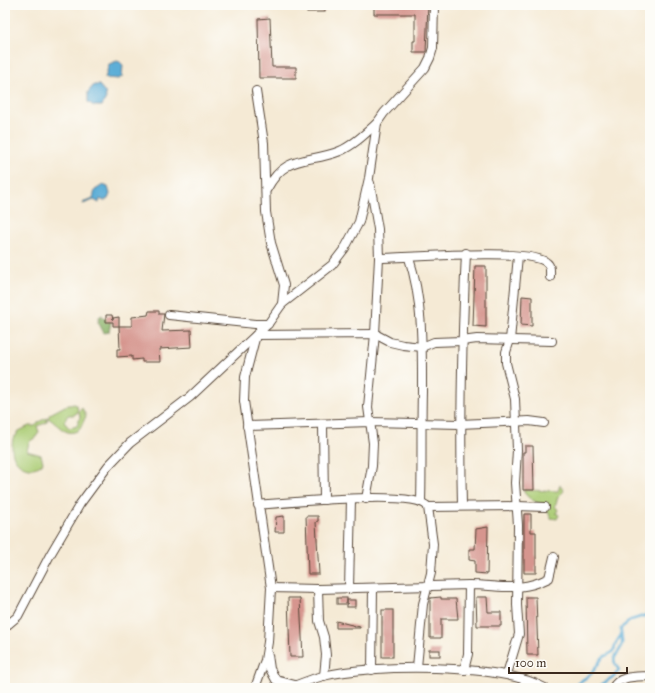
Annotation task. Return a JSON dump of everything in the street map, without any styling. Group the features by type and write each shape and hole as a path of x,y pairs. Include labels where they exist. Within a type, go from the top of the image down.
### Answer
{"street":[{"path":"266,191 280,170 290,164 342,150 377,124 384,113 425,68 430,58 433,48 434,5"},
{"path":"256,91 264,143 266,212 271,244 284,285 282,304"},
{"path":"5,627 18,616 50,555 77,510 108,466 130,443 190,398 268,324 282,304 332,265 345,248 360,222 369,178 377,124"},
{"path":"366,499 372,466 372,443 368,407 375,334 378,258 378,229 369,178"},
{"path":"378,258 409,258 466,253 518,256 541,259 547,262 550,267 550,277"},
{"path":"462,506 460,424 466,253"},
{"path":"507,674 518,634 517,506 515,496 517,450 515,399 506,364 506,352 510,340 518,256"},
{"path":"409,258 415,277 420,311 425,504 433,544 431,573 420,623 417,667"},
{"path":"169,315 268,324"},
{"path":"256,336 375,334 403,345 422,347 434,342 462,341 477,338 552,341"},
{"path":"255,688 265,660 267,649 271,588 244,401 245,377 256,336"},
{"path":"248,426 323,425 370,422 460,424 515,423 529,421 544,423"},
{"path":"323,425 324,500"},
{"path":"258,505 324,500 406,498 425,504 545,507"},
{"path":"349,589 351,499"},
{"path":"271,588 318,590 469,585 494,585 517,588 529,586 549,578 554,557"},
{"path":"464,670 468,654 469,585"},
{"path":"372,670 373,588"},
{"path":"318,590 318,616 324,636 326,655 324,676"},
{"path":"267,649 270,669 276,680 292,687 324,676 372,670 417,667 507,674 545,688"},
{"path":"612,688 618,682 630,677 650,676"}],"green space":[{"path":"102,315 103,318 107,318 106,321 111,322 109,332 104,333 98,322 99,317"},
{"path":"74,404 77,405 78,412 74,415 68,415 64,422 69,428 77,426 80,417 79,412 82,408 86,416 80,429 75,432 67,432 63,430 48,418 50,414 65,406"},
{"path":"48,418 46,423 37,426 39,432 36,437 29,442 27,451 41,455 43,462 41,465 34,468 22,466 16,461 13,455 13,438 17,435 17,432 29,426 35,426 40,421"},
{"path":"560,485 564,491 558,497 555,506 558,510 556,513 559,515 557,519 551,518 545,508 525,494 523,490 558,491"}],"water":[{"path":"117,61 123,65 122,77 118,79 105,78 109,64"},
{"path":"94,85 99,85 105,92 106,98 102,106 94,106 88,102 88,92"},
{"path":"103,185 108,187 110,194 108,199 104,201 100,199 99,203 94,200 83,204 84,202 93,198 95,190"}],"building":[{"path":"307,5 325,5 325,12 307,12"},
{"path":"374,5 428,5 426,52 413,52 413,41 415,41 415,14 374,14"},
{"path":"270,18 272,67 296,67 296,78 259,78 258,19"},
{"path":"475,266 486,266 486,327 473,326"},
{"path":"522,296 532,297 532,326 521,325"},
{"path":"149,311 159,311 159,314 164,314 162,331 191,330 192,347 159,349 160,362 142,362 142,359 132,360 132,356 117,357 117,349 120,349 119,326 132,326 132,317 148,315"},
{"path":"106,315 112,315 113,320 113,318 119,317 119,326 113,326 113,322 106,322"},
{"path":"525,446 533,446 534,490 523,490 523,452 525,452"},
{"path":"524,514 531,514 531,532 536,532 536,573 524,573"},
{"path":"284,516 284,532 275,532 276,517"},
{"path":"306,516 318,516 318,521 316,522 319,574 308,574"},
{"path":"488,527 487,574 475,573 475,561 469,560 469,549 475,549 476,529"},
{"path":"441,597 441,599 456,599 458,619 441,619 441,638 430,638 430,598"},
{"path":"476,597 487,597 488,612 501,612 501,626 477,626"},
{"path":"526,597 536,597 538,655 527,655"},
{"path":"288,598 300,598 303,657 290,657"},
{"path":"337,598 347,598 347,604 337,604"},
{"path":"347,600 355,600 355,607 347,607"},
{"path":"382,610 393,610 393,657 382,657"},
{"path":"336,621 360,627 360,628 336,628"},
{"path":"429,650 440,650 440,656 429,656"}],"waterway":[{"path":"597,688 614,676 619,670 614,658 619,652 622,644 621,628 631,620 650,614"},
{"path":"571,688 591,674 603,657 613,652 621,635"}]}
